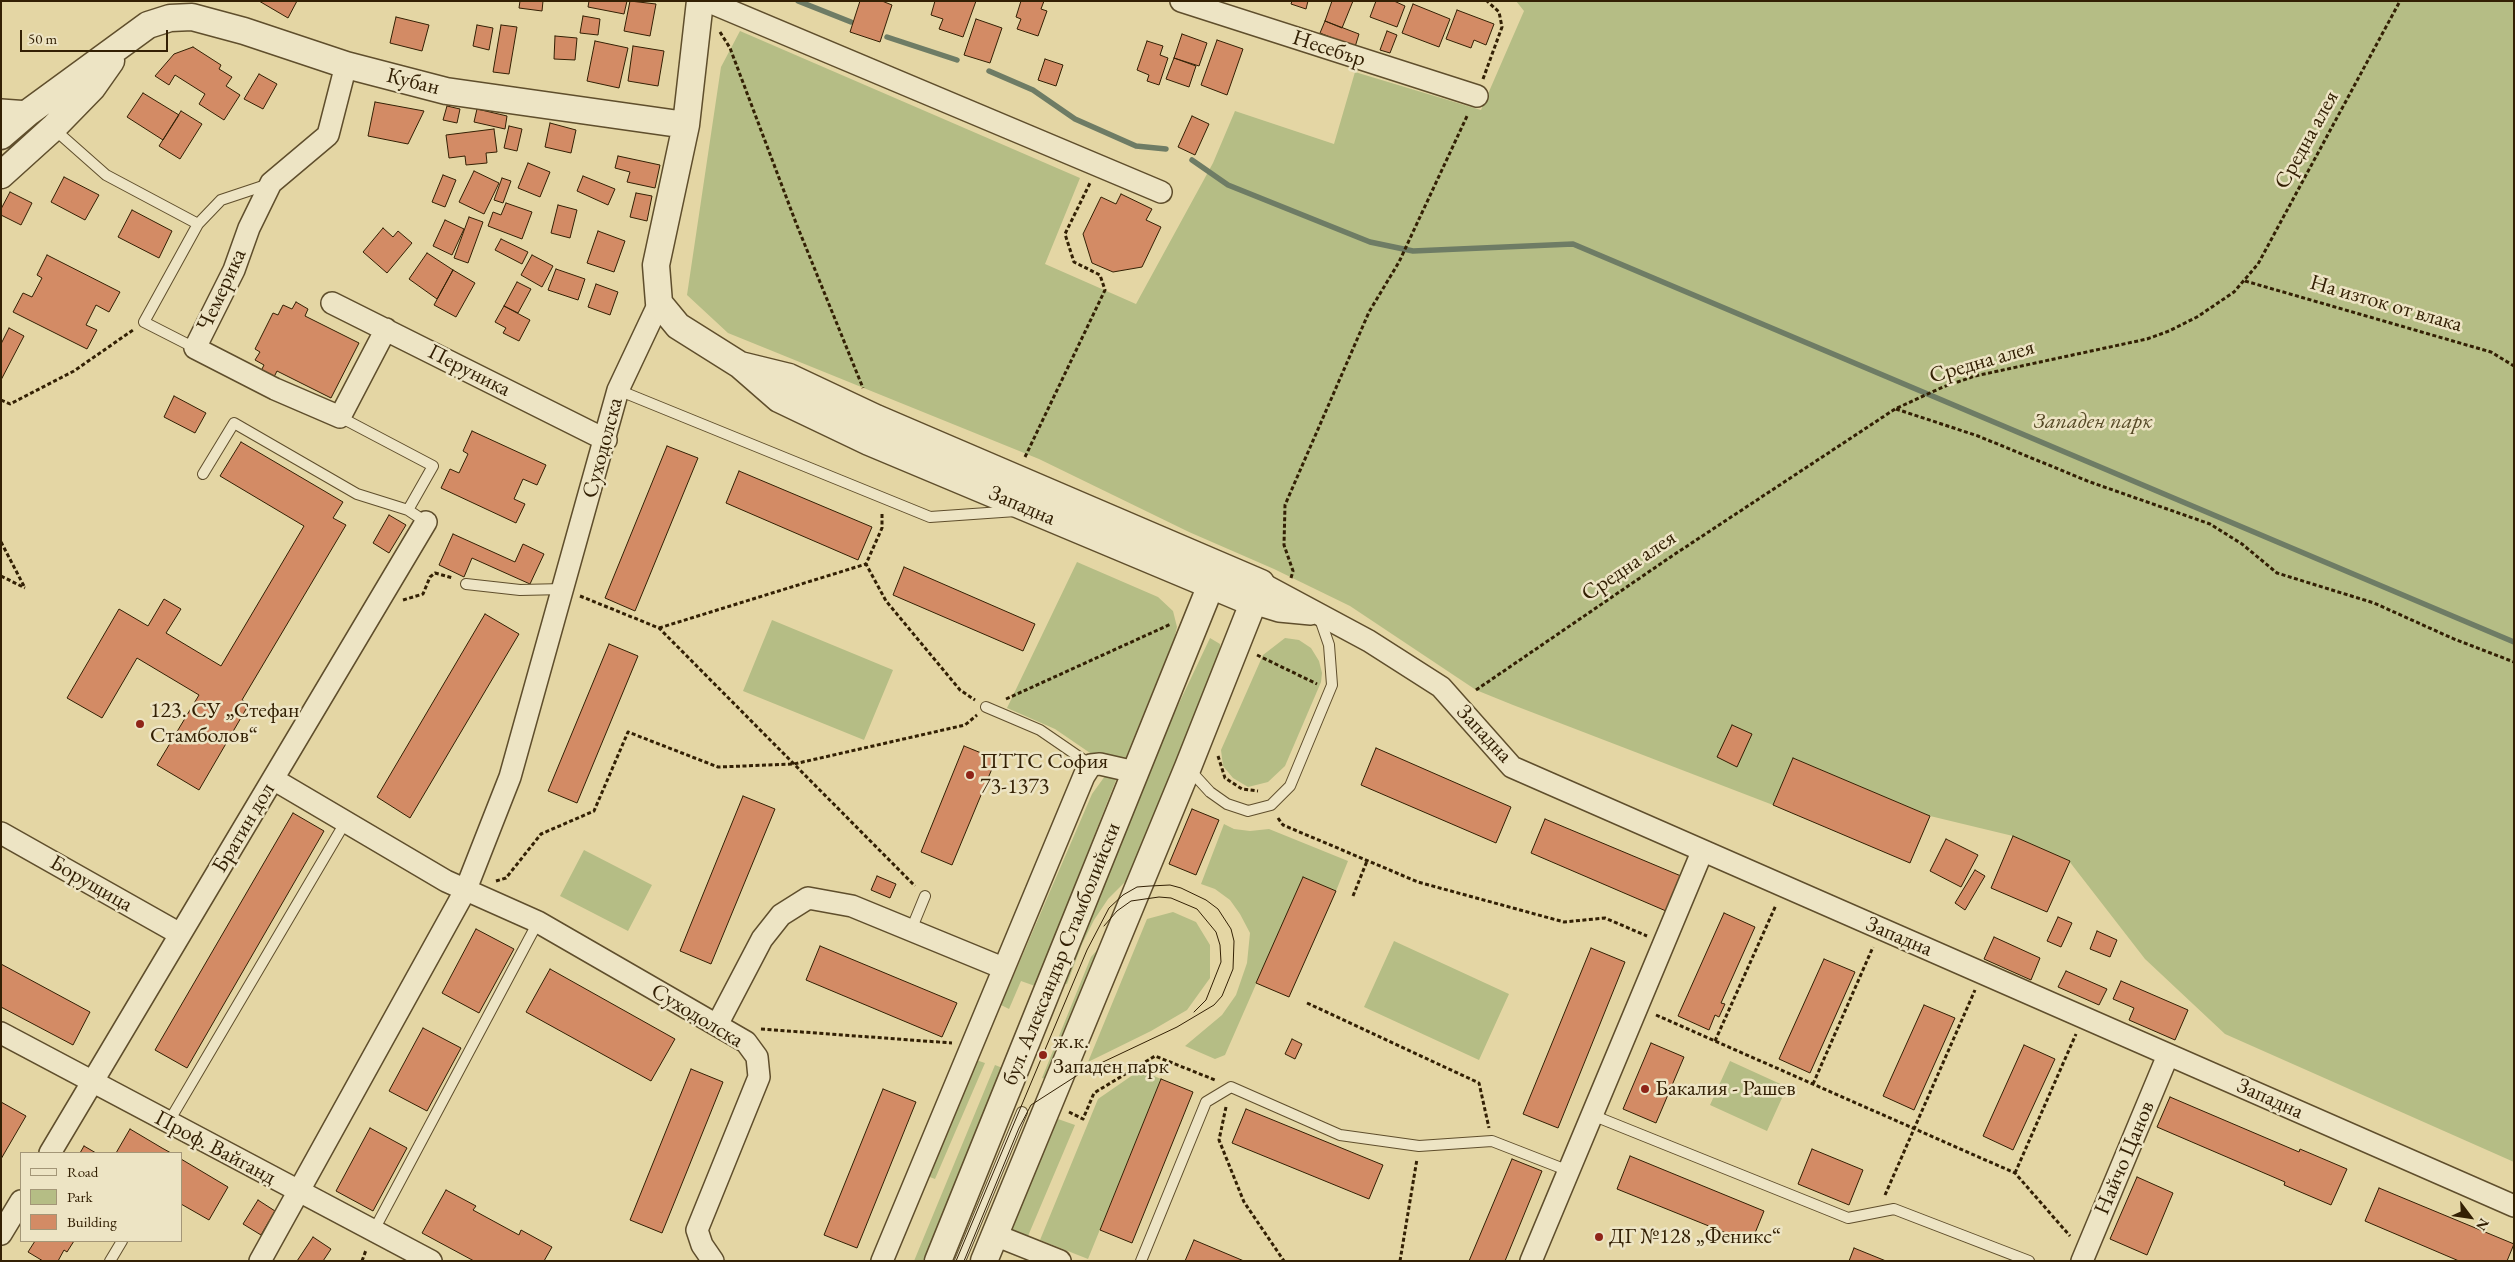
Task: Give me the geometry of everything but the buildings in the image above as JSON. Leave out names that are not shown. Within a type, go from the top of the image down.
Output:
[{"type":"street","name":"Суходолска","points":[[260,1261],[466,889],[510,777],[606,440],[618,390],[659,303],[656,265],[686,125],[700,1]]},
{"type":"street","points":[[707,1],[1161,192]]},
{"type":"street","name":"Несебър","points":[[1182,1],[1477,96]]},
{"type":"street","name":"Кубан","points":[[143,21],[192,17],[244,31],[346,65],[446,91],[686,125]]},
{"type":"street","points":[[1,136],[41,120],[92,88],[143,21]]},
{"type":"street","name":"Чемерика","points":[[340,417],[275,389],[195,348],[234,270],[249,228],[271,183],[328,136],[346,65]]},
{"type":"street","points":[[1,110],[41,120]]},
{"type":"street","points":[[1,175],[41,120]]},
{"type":"street","name":"Перуника","points":[[332,303],[606,440]]},
{"type":"street","name":"Западна","points":[[659,303],[678,326],[740,365],[779,399],[868,442],[1032,510],[1215,575]]},
{"type":"street","points":[[340,417],[386,329]]},
{"type":"street","name":"Западна","points":[[740,365],[788,377],[876,418],[1015,477],[1215,575],[1257,593],[1278,611],[1318,615],[1368,641],[1441,687],[1512,767],[1702,852],[2514,1206]]},
{"type":"street","name":"Братин дол","points":[[51,1152],[426,522]]},
{"type":"street","name":"бул. Александър Стамболийски","points":[[938,1261],[1215,575]]},
{"type":"street","name":"бул. Александър Стамболийски","points":[[984,1261],[1188,767],[1257,593]]},
{"type":"street","points":[[882,1261],[1084,776],[1091,765],[1111,765],[1135,772]]},
{"type":"street","points":[[273,779],[446,881],[466,889]]},
{"type":"street","name":"Борущица","points":[[1,833],[180,934]]},
{"type":"street","points":[[1531,1261],[1702,852]]},
{"type":"street","name":"Суходолска","points":[[466,889],[538,922],[717,1025],[746,1042],[756,1057],[759,1077],[697,1230],[702,1245],[713,1261]]},
{"type":"street","points":[[717,1025],[762,939],[781,916],[808,898],[852,906],[1004,968]]},
{"type":"street","name":"Проф. Вайганд","points":[[1,1033],[373,1232],[431,1261]]},
{"type":"street","name":"Найчо Цанов","points":[[2083,1257],[2168,1055]]},
{"type":"street","points":[[1,1234],[20,1203]]},
{"type":"street","points":[[995,1235],[1060,1261]]},
{"type":"lane","points":[[41,120],[106,175],[198,224]]},
{"type":"lane","points":[[195,348],[144,322],[198,224],[221,200],[271,183]]},
{"type":"lane","points":[[618,390],[930,517],[1032,510]]},
{"type":"lane","points":[[340,417],[433,466],[408,510]]},
{"type":"lane","name":"Братин дол","points":[[203,474],[234,422],[357,494],[408,510],[426,522]]},
{"type":"lane","points":[[466,584],[520,590],[564,589]]},
{"type":"lane","points":[[1188,767],[1210,792],[1227,804],[1248,810],[1271,805],[1290,786],[1332,685],[1329,645],[1318,615]]},
{"type":"lane","points":[[986,707],[1040,730],[1091,765]]},
{"type":"lane","points":[[168,1123],[346,821]]},
{"type":"lane","points":[[911,930],[925,896]]},
{"type":"lane","points":[[373,1232],[538,922]]},
{"type":"lane","points":[[1141,1261],[1206,1102],[1231,1087],[1340,1135],[1419,1146],[1492,1141],[1569,1171]]},
{"type":"lane","points":[[960,1261],[1022,1112]]},
{"type":"lane","points":[[1592,1116],[1848,1218],[1894,1209],[2030,1261]]},
{"type":"lane","points":[[110,1261],[121,1242]]},
{"type":"path","points":[[1291,578],[1293,571],[1284,545],[1285,505],[1369,312],[1399,262],[1477,96],[1502,27],[1499,12],[1487,1]]},
{"type":"path","name":"Средна алея","points":[[1476,690],[1672,556],[1912,400],[1975,376],[2147,339],[2198,317],[2234,292],[2258,264],[2400,1]]},
{"type":"path","points":[[716,25],[730,48],[796,223],[876,418]]},
{"type":"path","points":[[1015,477],[1105,290],[1100,275],[1074,262],[1065,234],[1097,166]]},
{"type":"path","name":"На изток от влака","points":[[2245,281],[2491,352],[2514,366]]},
{"type":"path","points":[[1,400],[10,404],[74,371],[144,322]]},
{"type":"path","points":[[1896,409],[1978,436],[2090,482],[2210,524],[2242,544],[2277,574],[2374,603],[2454,639],[2514,662]]},
{"type":"path","points":[[659,628],[866,564],[882,528],[882,498]]},
{"type":"path","points":[[1,542],[25,588],[1,576]]},
{"type":"path","points":[[866,564],[886,601],[960,690],[986,707]]},
{"type":"path","points":[[380,601],[398,602],[423,594],[430,577],[435,573],[441,573],[466,584]]},
{"type":"path","points":[[564,589],[659,628],[925,896]]},
{"type":"path","points":[[466,889],[506,878],[541,834],[594,811],[628,732],[718,767],[794,764],[965,725],[986,707],[1174,622]]},
{"type":"path","points":[[1259,655],[1324,688]]},
{"type":"path","points":[[1217,748],[1219,765],[1226,778],[1242,788],[1255,792],[1261,791]]},
{"type":"path","points":[[1271,805],[1282,826],[1418,882],[1564,922],[1605,918],[1664,943]]},
{"type":"path","points":[[1353,896],[1367,861]]},
{"type":"path","points":[[1715,1041],[1784,887]]},
{"type":"path","points":[[1813,1084],[1881,930]]},
{"type":"path","points":[[1878,1212],[1982,974]]},
{"type":"path","points":[[1307,1003],[1479,1082],[1492,1141]]},
{"type":"path","points":[[1637,1007],[2015,1173],[2083,1257]]},
{"type":"path","points":[[2015,1173],[2083,1018]]},
{"type":"path","points":[[756,1028],[949,1044],[972,1043]]},
{"type":"path","points":[[1061,1108],[1083,1119],[1094,1093],[1155,1056],[1231,1087],[1219,1140],[1244,1202],[1284,1261]]},
{"type":"path","points":[[1400,1261],[1419,1146]]},
{"type":"green space","name":"Западен парк","points":[[1516,1],[2514,1],[2514,1162],[2225,1034],[2145,959],[2069,861],[2013,836],[1930,816],[1793,758],[1773,805],[1476,690],[1350,606],[1274,569],[1189,532],[1039,459],[728,333],[687,295],[721,67],[740,31],[1080,178],[1045,264],[1136,304],[1213,163],[1235,111],[1334,144],[1355,72],[1481,110],[1524,11]]},
{"type":"green space","points":[[1077,562],[1158,597],[1173,611],[1177,627],[1174,639],[1125,759],[1104,754],[1093,755],[1055,729],[1007,708]]},
{"type":"green space","points":[[772,620],[893,670],[864,740],[743,691]]},
{"type":"green space","points":[[1210,638],[1220,644],[1220,654],[1138,860],[1128,879],[1108,899],[1094,920],[1082,944],[1067,984],[1059,981],[1154,756]]},
{"type":"green space","points":[[1285,638],[1299,640],[1311,648],[1319,661],[1322,673],[1321,682],[1285,766],[1268,782],[1248,787],[1233,778],[1223,766],[1221,750],[1263,655]]},
{"type":"green space","points":[[1105,776],[1116,780],[1035,986],[1021,981],[1009,1009],[1001,1005],[1092,794]]},
{"type":"green space","points":[[1224,824],[1234,829],[1250,831],[1269,829],[1348,861],[1336,891],[1303,877],[1225,1055],[1215,1059],[1185,1046],[1222,1015],[1236,995],[1247,963],[1250,933],[1240,914],[1230,900],[1215,889],[1201,884]]},
{"type":"green space","points":[[584,850],[652,885],[628,931],[560,896]]},
{"type":"green space","points":[[1173,912],[1196,922],[1210,945],[1210,978],[1187,1010],[1151,1031],[1088,1062],[1147,919]]},
{"type":"green space","points":[[1108,938],[1050,1080],[1042,1078],[1091,957]]},
{"type":"green space","points":[[1394,941],[1509,994],[1479,1060],[1364,1007]]},
{"type":"green space","points":[[976,1060],[985,1063],[935,1179],[927,1176]]},
{"type":"green space","points":[[1730,1061],[1787,1087],[1767,1131],[1710,1105]]},
{"type":"green space","points":[[995,1065],[1005,1069],[926,1261],[914,1261]]},
{"type":"green space","points":[[1140,1070],[1161,1079],[1088,1259],[1040,1240],[1098,1099]]},
{"type":"green space","points":[[1058,1119],[1075,1125],[1028,1236],[1011,1230]]},
{"type":"waterway","points":[[798,1],[851,22]]},
{"type":"waterway","points":[[887,37],[957,60]]},
{"type":"waterway","points":[[989,71],[1033,90],[1075,119],[1136,146],[1166,149]]},
{"type":"waterway","points":[[1192,160],[1228,185],[1370,242],[1413,251],[1573,244],[2514,642]]},
{"type":"tram line","points":[[956,1261],[1087,950],[1109,908],[1123,895],[1137,887],[1170,885],[1206,900],[1218,909],[1231,929],[1234,941],[1233,969],[1222,996],[1214,1005],[1177,1027],[1084,1071],[1031,1105],[1019,1128],[964,1261]]},
{"type":"tram line","points":[[1104,926],[1117,911],[1131,901],[1159,897],[1171,898],[1197,909],[1216,932],[1220,945],[1221,962],[1206,1000],[1194,1012]]},
{"type":"place","name":"123. СУ „Стефан Стамболов“","points":[[140,724]]},
{"type":"place","name":"ПТТС София 73-1373","points":[[970,775]]},
{"type":"place","name":"ж.к. Западен парк","points":[[1043,1055]]},
{"type":"place","name":"Бакалия - Рашев","points":[[1645,1089]]},
{"type":"place","name":"ДГ №128 „Феникс“","points":[[1599,1237]]}]
